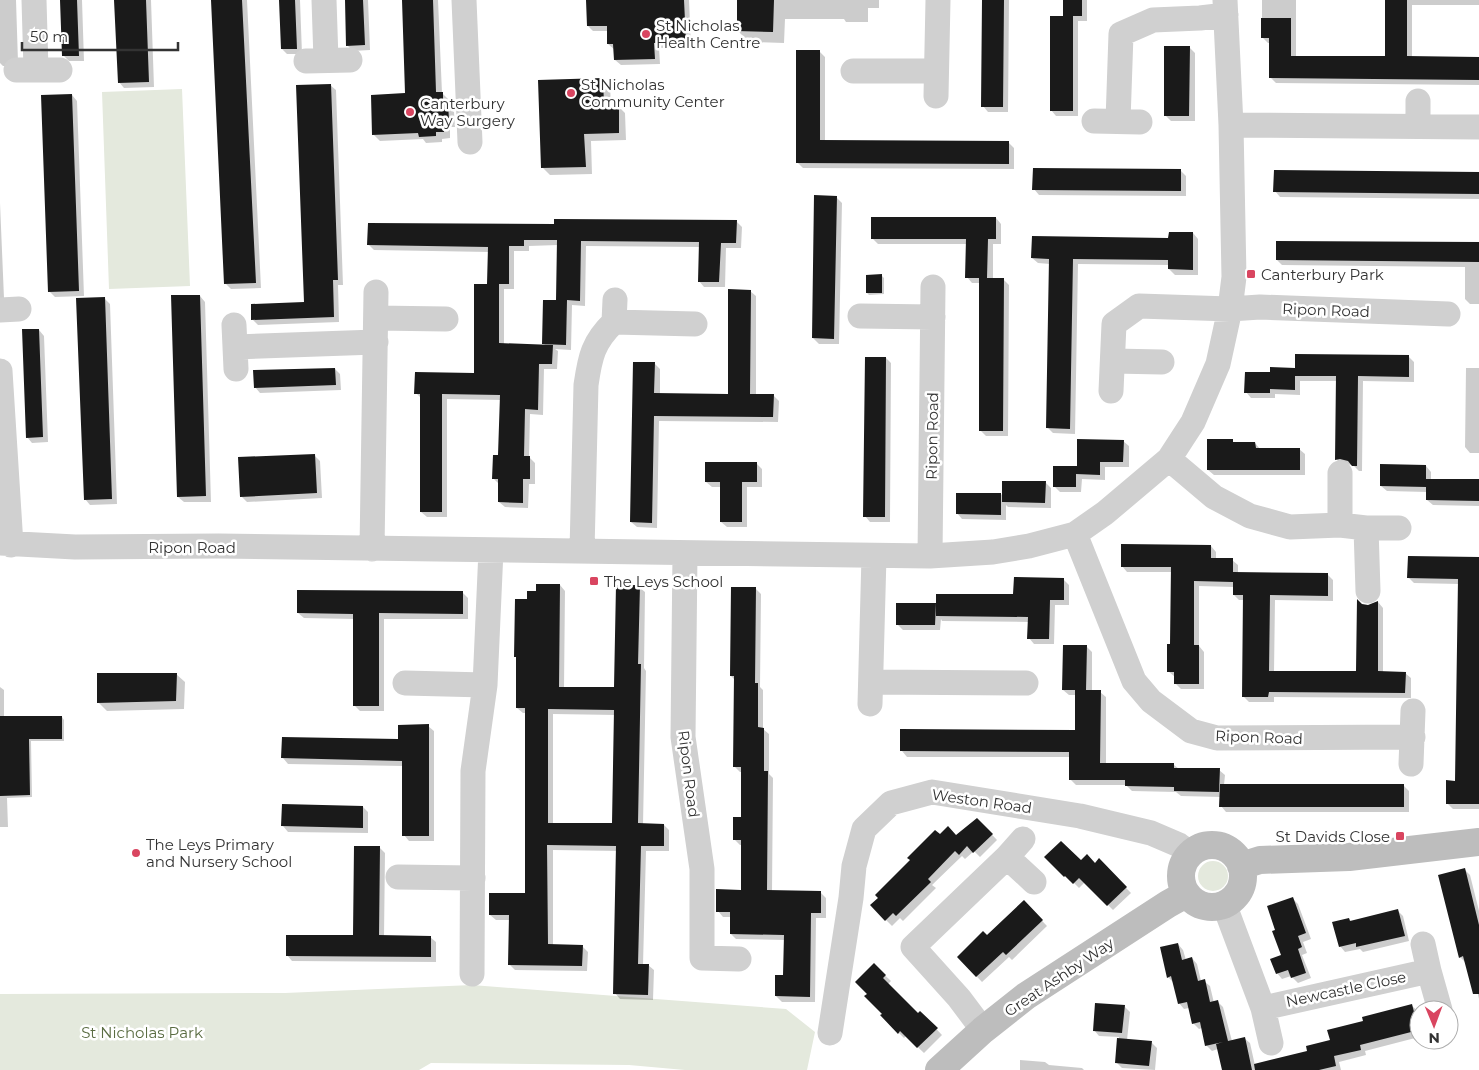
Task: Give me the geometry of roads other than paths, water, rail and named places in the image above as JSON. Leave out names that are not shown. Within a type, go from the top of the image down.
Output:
[{"type":"street","points":[[34,0],[37,70]]},
{"type":"street","points":[[324,0],[327,60]]},
{"type":"street","points":[[464,0],[470,142]]},
{"type":"street","points":[[936,96],[935,71],[938,0]]},
{"type":"street","name":"Ripon Road","points":[[0,370],[5,544],[82,547],[266,547],[874,556],[930,556],[993,552],[1030,546],[1075,534],[1105,513],[1169,459],[1193,422],[1218,364],[1230,309],[1234,277],[1226,8],[1200,18],[1153,20],[1121,34],[1118,121]]},
{"type":"street","points":[[853,71],[935,71]]},
{"type":"street","points":[[1418,101],[1418,126]]},
{"type":"street","points":[[1231,126],[1479,126]]},
{"type":"street","name":"Ripon Road","points":[[930,556],[933,287]]},
{"type":"street","points":[[372,550],[376,292]]},
{"type":"street","name":"Ripon Road","points":[[1111,391],[1114,324],[1139,306],[1230,309],[1260,307],[1421,323],[1448,314]]},
{"type":"street","points":[[582,551],[586,385],[589,360],[614,311],[695,324]]},
{"type":"street","points":[[860,316],[933,317]]},
{"type":"street","points":[[235,347],[376,330],[446,318]]},
{"type":"street","points":[[1113,361],[1162,362]]},
{"type":"street","points":[[1169,459],[1214,497],[1250,516],[1290,527],[1340,525],[1366,528],[1399,528]]},
{"type":"street","points":[[1340,473],[1340,525]]},
{"type":"street","points":[[1366,528],[1368,591]]},
{"type":"street","name":"Ripon Road","points":[[1075,534],[1134,681],[1151,701],[1191,731],[1217,738],[1413,737]]},
{"type":"street","points":[[472,974],[473,772],[485,685],[492,550]]},
{"type":"street","name":"Ripon Road","points":[[685,553],[683,737],[702,869],[702,958],[739,959]]},
{"type":"street","points":[[874,556],[870,693],[934,673],[1026,683]]},
{"type":"street","points":[[404,683],[485,685]]},
{"type":"street","points":[[1410,764],[1413,711]]},
{"type":"street","name":"Weston Road","points":[[830,1033],[856,857],[864,829],[891,803],[932,792],[1080,816],[1151,833],[1179,845],[1190,853]]},
{"type":"street","points":[[1241,866],[1260,860],[1349,857],[1479,842]]},
{"type":"street","points":[[1204,846],[1219,846],[1228,850],[1236,857],[1241,866],[1243,875],[1238,893],[1224,904],[1214,907],[1203,906],[1194,901],[1186,894],[1181,880],[1185,859],[1190,853],[1204,846]]},
{"type":"street","points":[[983,1030],[959,998],[912,947],[1015,848],[1034,882]]},
{"type":"street","points":[[398,877],[473,878]]},
{"type":"street","name":"Great Ashby Way","points":[[939,1070],[983,1030],[1026,996],[1186,894]]},
{"type":"street","points":[[1224,904],[1263,1008],[1271,1043]]},
{"type":"street","points":[[1423,944],[1437,1000]]},
{"type":"street","name":"Newcastle Close","points":[[1263,1008],[1429,971]]},
{"type":"place","name":"St Nicholas Health Centre","points":[[646,34]]},
{"type":"place","name":"St Nicholas Community Center","points":[[571,93]]},
{"type":"place","name":"Canterbury Way Surgery","points":[[410,112]]},
{"type":"place","name":"Canterbury Park","points":[[1251,274]]},
{"type":"place","name":"The Leys School","points":[[594,581]]},
{"type":"place","name":"St Davids Close","points":[[1400,836]]},
{"type":"place","name":"The Leys Primary and Nursery School","points":[[136,853]]},
{"type":"park label","name":"St Nicholas Park","points":[[142,1032]]}]
